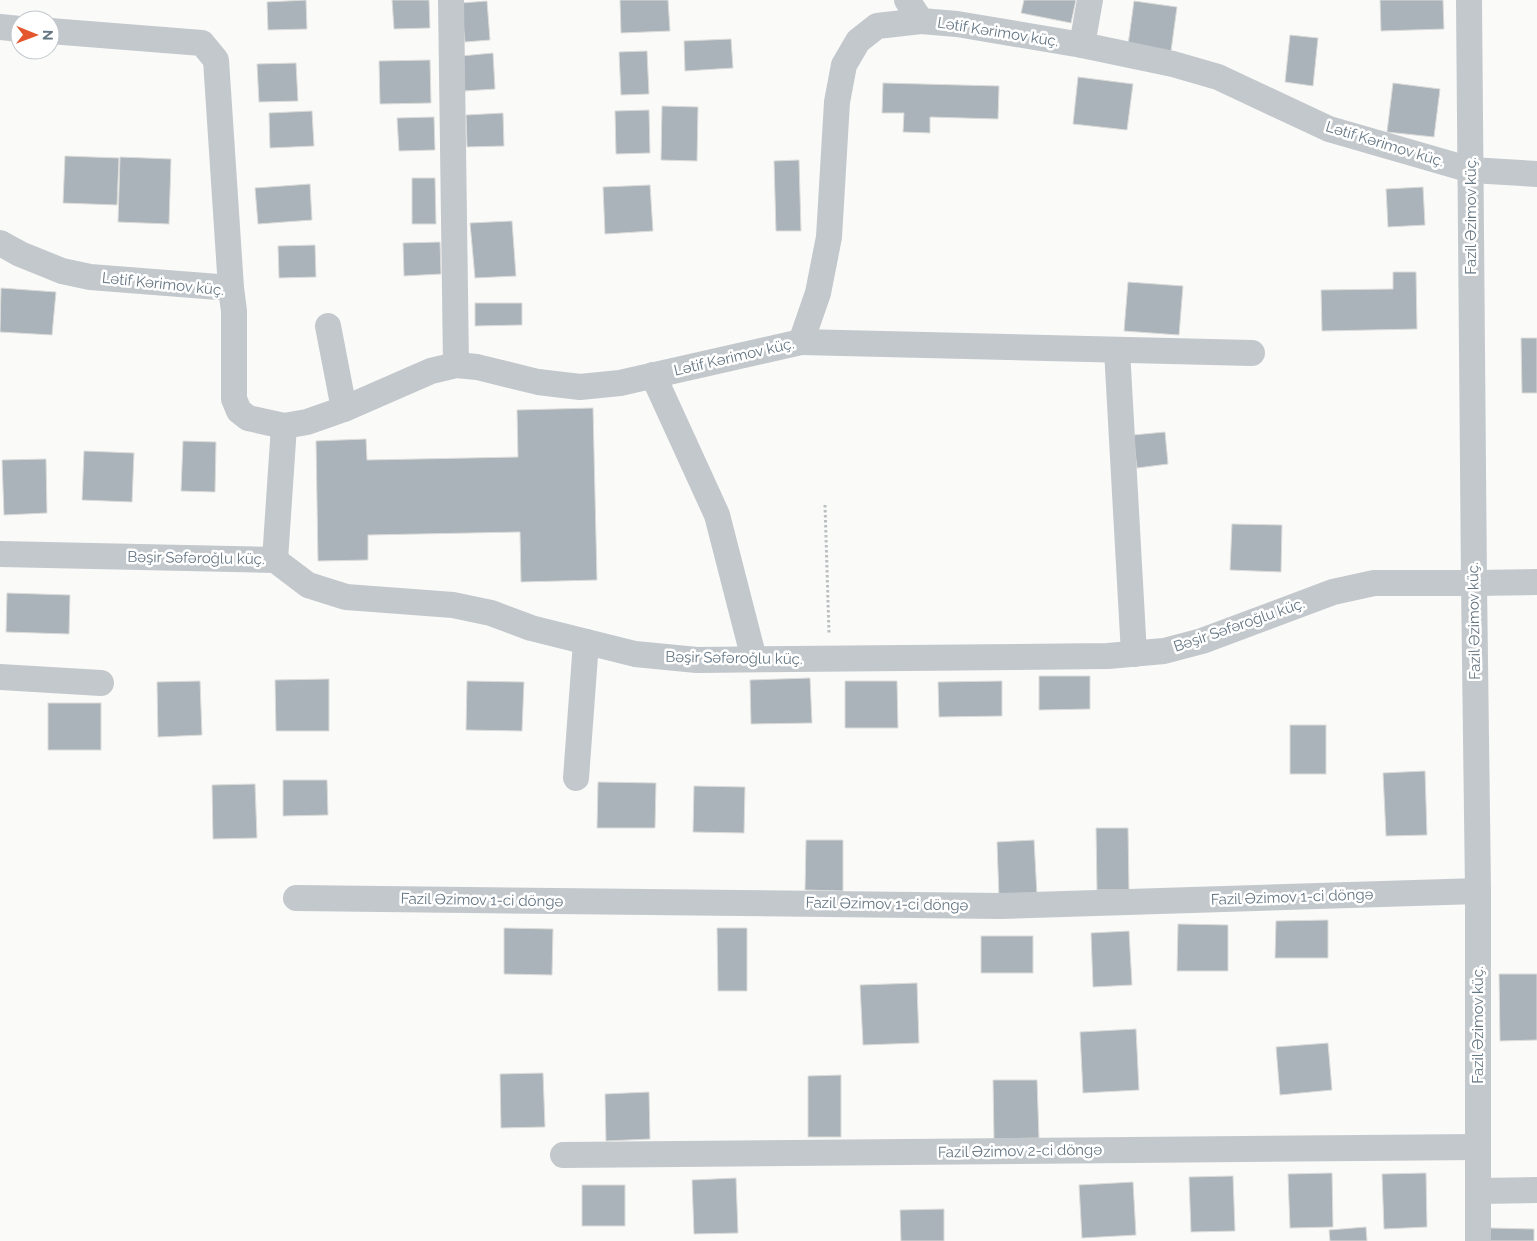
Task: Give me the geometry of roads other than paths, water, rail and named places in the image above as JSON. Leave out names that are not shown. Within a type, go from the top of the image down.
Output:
[{"type":"street","points":[[451,0],[456,365]]},
{"type":"street","points":[[1082,45],[1090,0]]},
{"type":"street","name":"Fazil Əzimov küç.","points":[[1469,0],[1478,891],[1478,1241]]},
{"type":"street","name":"Lətif Kərimov küç.","points":[[0,243],[20,254],[62,271],[90,277],[231,288],[234,311],[234,398],[239,411],[248,418],[284,426],[307,422],[344,409],[431,371],[456,365],[478,367],[538,382],[580,387],[620,383],[801,342],[818,292],[830,237],[837,102],[844,65],[858,41],[877,26],[914,11],[957,24],[1082,45],[1173,64],[1218,77],[1329,129],[1471,170],[1537,174]]},
{"type":"street","points":[[60,32],[202,43],[216,60],[231,288]]},
{"type":"street","points":[[328,326],[344,409]]},
{"type":"street","points":[[801,342],[1252,353]]},
{"type":"street","points":[[1117,350],[1134,654]]},
{"type":"street","points":[[653,375],[717,515],[754,659]]},
{"type":"street","points":[[275,560],[284,426]]},
{"type":"street","name":"Bəşir Səfəroğlu küç.","points":[[0,554],[275,560],[308,585],[346,597],[453,605],[491,613],[531,628],[635,654],[697,660],[1108,656],[1134,654],[1164,651],[1202,641],[1333,592],[1374,583],[1537,582]]},
{"type":"street","points":[[576,778],[586,642]]},
{"type":"street","points":[[0,677],[101,683]]},
{"type":"street","name":"Fazil Əzimov 1-ci döngə","points":[[296,898],[1000,906],[1478,891]]},
{"type":"street","name":"Fazil Əzimov 2-ci döngə","points":[[563,1155],[1478,1147]]},
{"type":"street","points":[[1478,1191],[1537,1190]]}]
